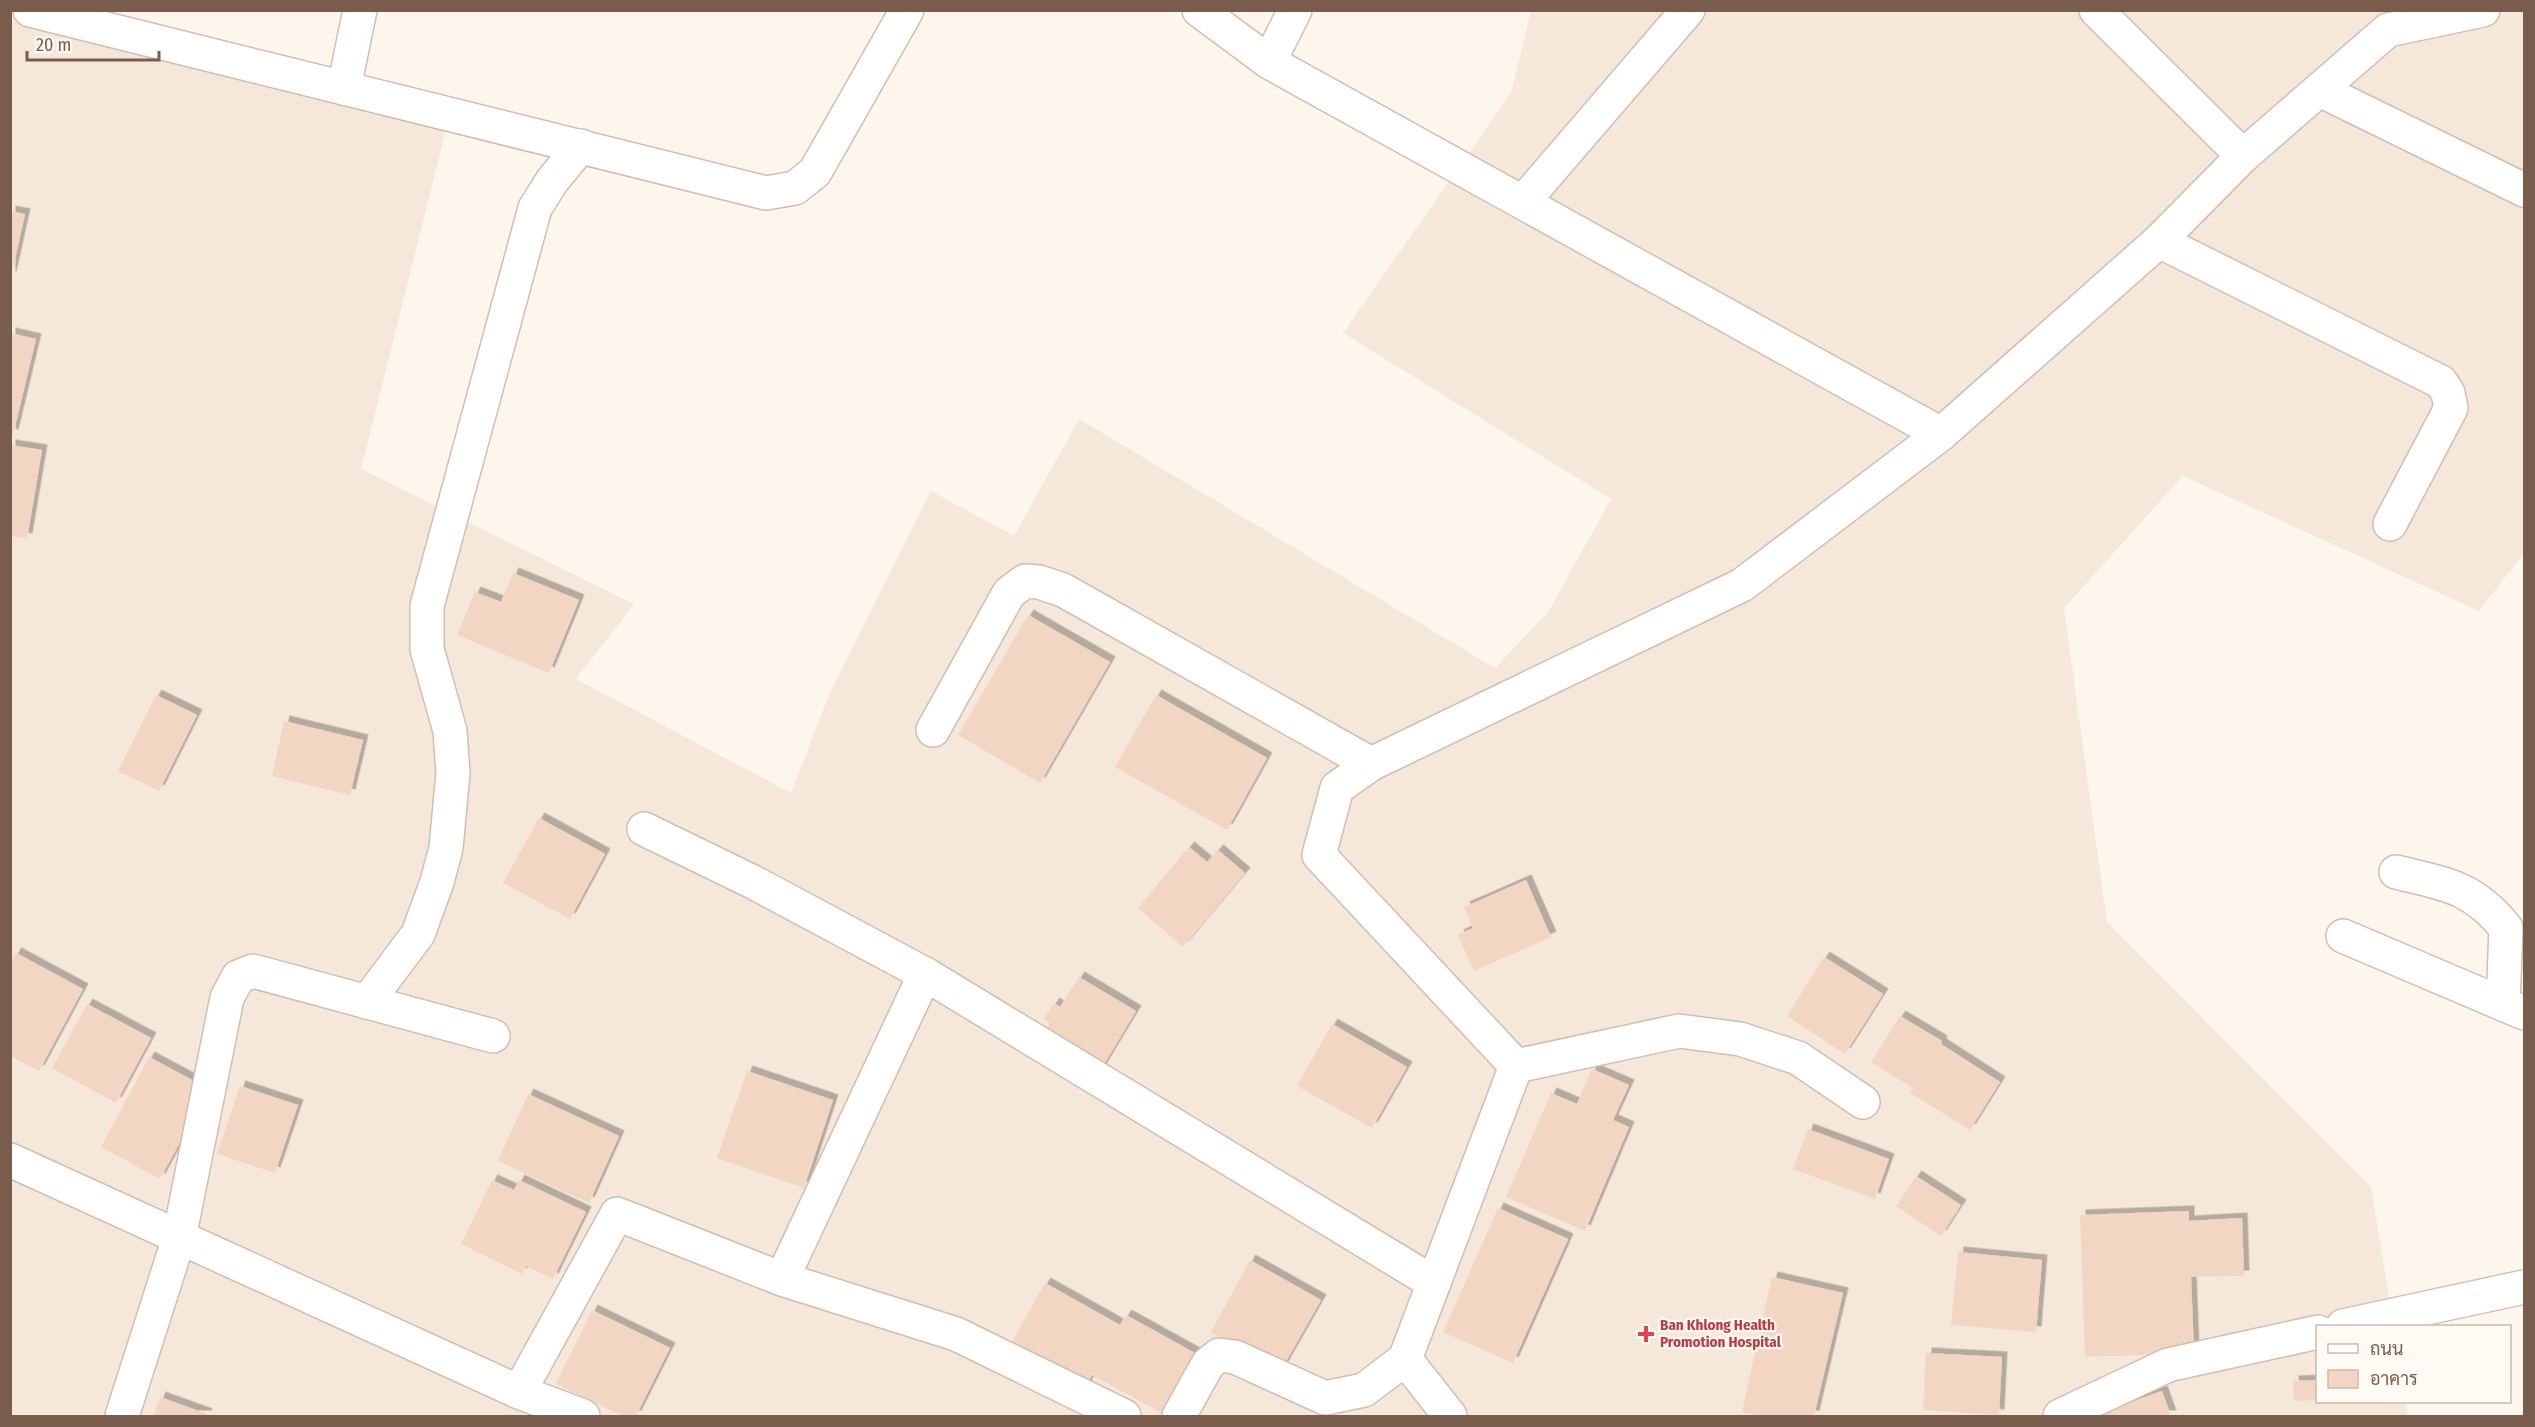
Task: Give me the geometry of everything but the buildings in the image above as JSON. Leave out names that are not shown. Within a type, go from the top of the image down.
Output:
[{"type":"street","points":[[30,10],[766,192],[795,188],[815,172],[907,10]]},
{"type":"street","points":[[344,88],[360,10]]},
{"type":"street","points":[[1199,10],[1269,62],[1941,435]]},
{"type":"street","points":[[1269,62],[1295,10]]},
{"type":"street","points":[[1523,202],[1688,10]]},
{"type":"street","points":[[2096,10],[2243,156]]},
{"type":"street","points":[[1516,1066],[1319,855],[1337,789],[1371,764],[1742,585],[1941,435],[2158,241],[2243,156],[2388,30],[2483,10]]},
{"type":"street","points":[[2320,90],[2524,190]]},
{"type":"street","points":[[367,1002],[418,934],[437,882],[446,848],[453,773],[450,732],[427,649],[427,606],[535,208],[552,181],[581,146]]},
{"type":"street","points":[[2158,241],[2441,382],[2448,393],[2451,408],[2390,524]]},
{"type":"street","points":[[933,730],[1009,593],[1025,581],[1039,582],[1063,590],[1371,764]]},
{"type":"street","points":[[644,829],[753,882],[925,974],[1434,1282]]},
{"type":"street","points":[[2343,936],[2514,1009],[2506,928],[2494,913],[2480,901],[2452,885],[2396,872]]},
{"type":"street","points":[[122,1416],[179,1238],[227,998],[238,977],[253,971],[493,1036]]},
{"type":"street","points":[[782,1279],[925,974]]},
{"type":"street","points":[[1516,1066],[1679,1032],[1740,1039],[1798,1058],[1863,1102]]},
{"type":"street","points":[[1179,1416],[1208,1364],[1219,1355],[1234,1357],[1325,1398],[1364,1390],[1405,1359],[1516,1066]]},
{"type":"street","points":[[10,1160],[519,1392],[583,1416]]},
{"type":"street","points":[[519,1392],[617,1214],[782,1279],[956,1334],[1124,1416]]},
{"type":"street","points":[[2348,1325],[2524,1287]]},
{"type":"street","points":[[2060,1416],[2168,1365],[2316,1332]]},
{"type":"street","points":[[1405,1359],[1450,1416]]},
{"type":"shaded area","points":[[1531,11],[2524,11],[2524,553],[2479,611],[2183,476],[2064,608],[2107,922],[2371,1187],[2394,1325],[2316,1325],[2316,1403],[2406,1403],[2408,1416],[11,1416],[11,14],[450,113],[361,469],[634,604],[576,679],[791,793],[829,695],[931,491],[1014,536],[1079,419],[1495,668],[1548,612],[1611,499],[1343,333],[1511,93]]},
{"type":"place","name":"Ban Khlong Health Promotion Hospital","points":[[1646,1334]]}]
